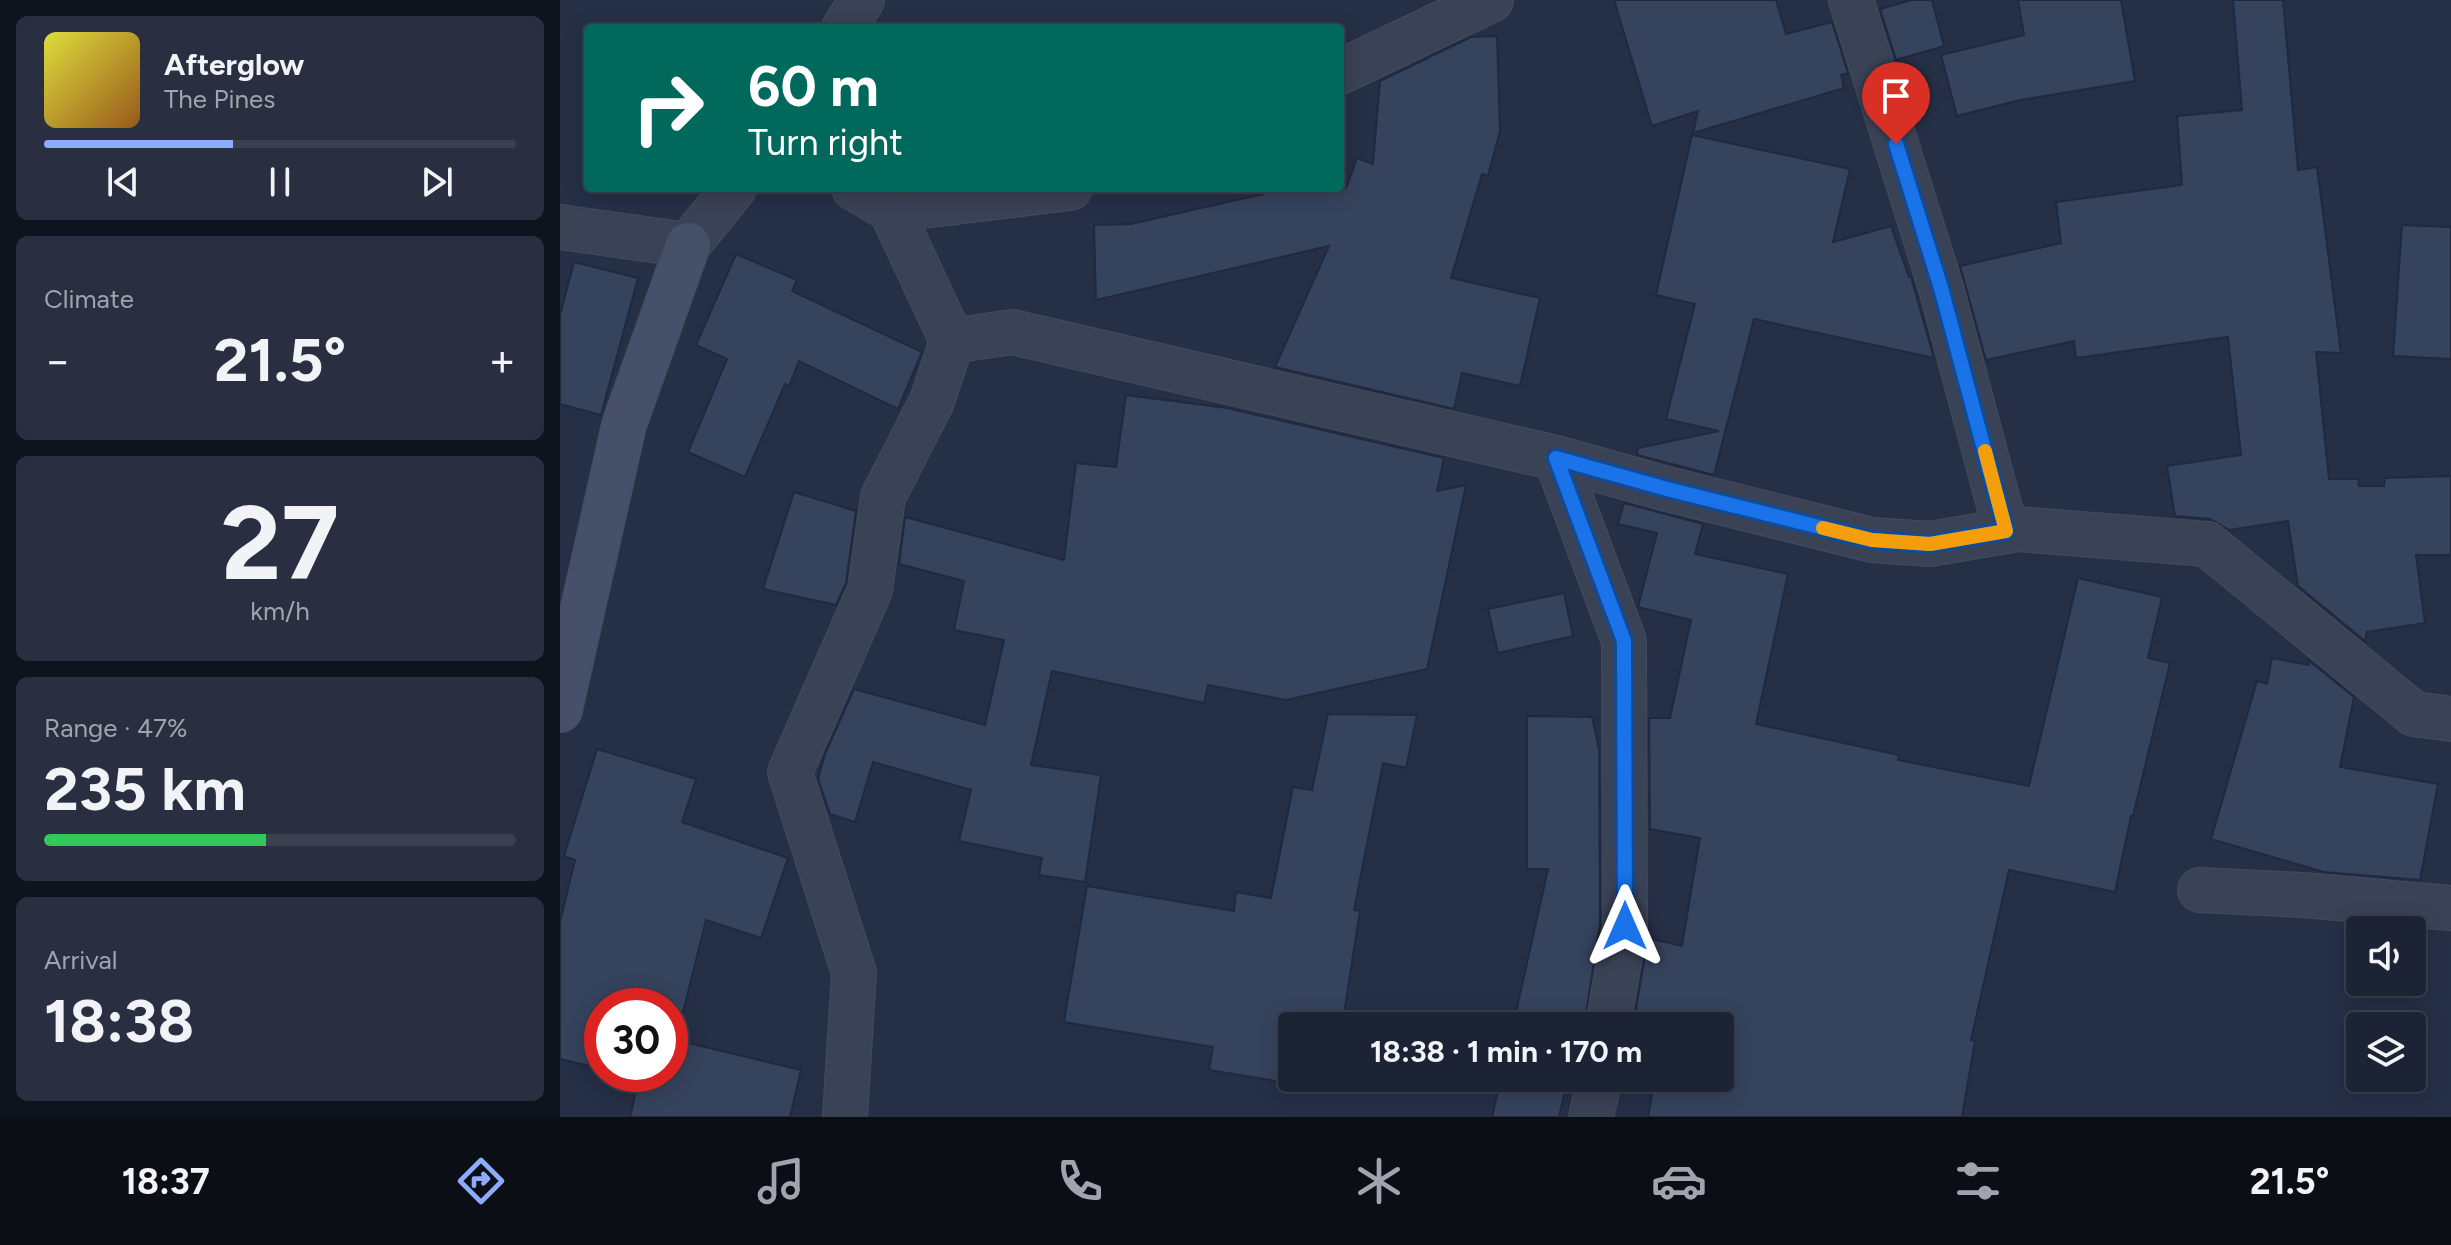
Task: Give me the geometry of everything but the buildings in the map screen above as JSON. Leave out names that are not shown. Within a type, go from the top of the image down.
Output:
[{"type":"main road","points":[[560,710],[624,425],[688,245]]},
{"type":"street","points":[[847,24],[862,0]]},
{"type":"street","points":[[1344,70],[1491,0]]},
{"type":"street","points":[[1851,0],[1941,288],[2006,531]]},
{"type":"street","points":[[560,227],[688,245],[731,192]]},
{"type":"street","points":[[845,1117],[854,973],[790,772],[870,590],[883,497],[932,401],[952,341],[891,210],[861,192]]},
{"type":"street","points":[[891,210],[1037,192]]},
{"type":"street","points":[[952,341],[1012,332],[1556,458],[1872,540],[1930,544],[2018,529],[2207,544],[2414,714],[2451,719]]},
{"type":"street","points":[[1556,458],[1624,641],[1625,926],[1610,1012]]},
{"type":"street","points":[[2200,890],[2451,908]]},
{"type":"street","points":[[1591,1117],[1597,1092]]},
{"type":"slow traffic","points":[[1823,528],[1872,540],[1930,544],[2006,531],[1985,451]]},
{"type":"route","points":[[1625,926],[1624,641],[1556,458],[1872,540],[1930,544],[2006,531],[1941,288],[1896,144]]}]
